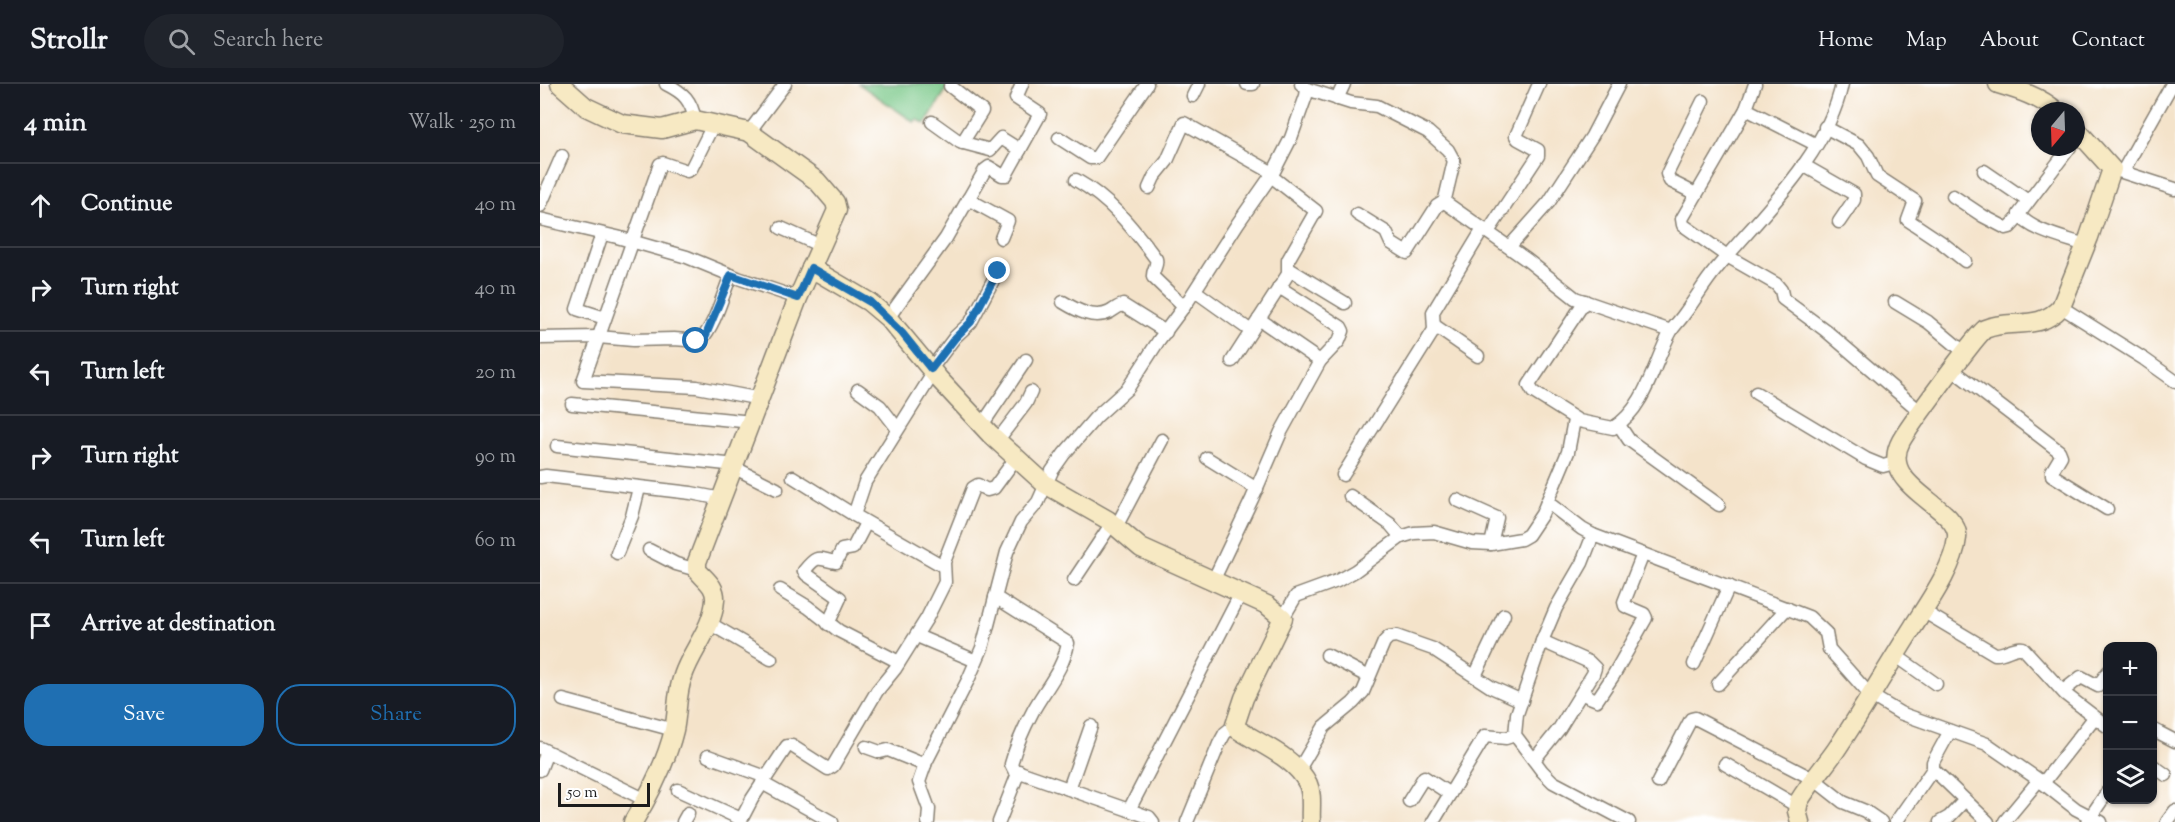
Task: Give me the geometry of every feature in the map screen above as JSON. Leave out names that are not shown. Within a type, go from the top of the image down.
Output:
[{"type":"street","points":[[561,84],[586,107],[622,124],[662,129],[704,123],[749,132],[811,176],[835,202],[837,210],[798,298],[697,562],[697,570]]},
{"type":"street","points":[[666,84],[689,100],[704,123],[691,169],[687,171],[660,164],[583,381],[697,387],[761,399]]},
{"type":"street","points":[[749,132],[784,84]]},
{"type":"street","points":[[888,318],[936,252],[986,170],[989,167],[1006,175],[1040,114],[1016,98],[1022,84]]},
{"type":"street","points":[[1059,138],[1090,158],[1096,158],[1147,84]]},
{"type":"street","points":[[1193,96],[1199,84]]},
{"type":"street","points":[[1247,84],[1253,84]]},
{"type":"street","points":[[1337,99],[1344,84]]},
{"type":"street","points":[[1478,356],[1435,326],[1432,315],[1485,231],[1538,156],[1538,150],[1516,136],[1539,84]]},
{"type":"street","points":[[1509,247],[1549,202],[1592,136],[1619,84]]},
{"type":"street","points":[[1755,84],[1746,109],[1682,219],[1683,225],[1776,284],[1781,290],[1783,299],[1825,330],[1922,413]]},
{"type":"street","points":[[1585,301],[1530,385],[1533,392],[1576,419],[1613,428],[1624,422],[1651,381],[1671,331],[1727,255],[1772,205],[1803,165],[1825,127],[1842,84]]},
{"type":"street","points":[[1998,84],[2025,88],[2045,102]]},
{"type":"street","points":[[1725,764],[1798,814],[1815,780],[1837,749],[1923,611],[1950,561],[1956,544],[1958,531],[1953,522],[1901,474],[1898,462],[1900,443],[1982,330],[2036,322],[2055,314],[2061,307],[2117,170],[2172,84]]},
{"type":"street","points":[[950,86],[982,111],[962,143]]},
{"type":"street","points":[[928,822],[929,809],[919,782],[925,765],[976,662],[990,619],[1007,552],[1021,522],[1038,502],[1058,462],[1091,422],[1128,388],[1272,175],[1291,138],[1304,86],[1351,103],[1377,106],[1428,132],[1448,150],[1454,161],[1445,201],[1437,206],[1407,253],[1390,243],[1386,232],[1357,214]]},
{"type":"street","points":[[1696,194],[1670,181],[1667,174],[1702,101]]},
{"type":"street","points":[[1746,109],[1815,144]]},
{"type":"street","points":[[932,122],[962,143],[990,150],[1001,138],[1020,150]]},
{"type":"street","points":[[1149,188],[1167,160],[1184,123],[1272,175],[1316,211],[1288,260],[1289,269],[1279,287],[1232,361]]},
{"type":"street","points":[[1825,127],[1864,150],[1877,176],[1916,203],[1908,220],[1965,261]]},
{"type":"street","points":[[2085,144],[2117,170],[2175,189]]},
{"type":"street","points":[[540,206],[562,156]]},
{"type":"street","points":[[1953,196],[2005,228],[2010,227],[2062,156]]},
{"type":"street","points":[[1803,165],[1854,194],[1854,200],[1839,222]]},
{"type":"street","points":[[1984,171],[2028,201]]},
{"type":"street","points":[[1076,180],[1101,197],[1126,219],[1156,259],[1157,263],[1152,272],[1153,277],[1184,307]]},
{"type":"street","points":[[968,198],[1008,221],[1002,238]]},
{"type":"street","points":[[1445,201],[1575,298],[1671,331]]},
{"type":"street","points":[[2020,216],[2038,228],[2085,245]]},
{"type":"street","points":[[540,219],[687,257],[798,298]]},
{"type":"street","points":[[781,228],[821,246]]},
{"type":"street","points":[[602,234],[577,309],[605,318]]},
{"type":"street","points":[[811,268],[870,302],[888,318],[932,371],[997,441],[1045,484],[1114,525],[1141,548],[1267,605],[1283,618]]},
{"type":"street","points":[[1289,269],[1345,303]]},
{"type":"street","points":[[854,515],[865,482],[932,371],[955,338],[971,322],[998,271]]},
{"type":"street","points":[[540,338],[598,337],[700,341],[712,322],[731,275]]},
{"type":"street","points":[[1213,581],[1257,489],[1281,432],[1320,361],[1339,341],[1343,329],[1279,287]]},
{"type":"street","points":[[1195,291],[1251,331]]},
{"type":"street","points":[[1063,302],[1080,312],[1090,314],[1106,314],[1123,305],[1166,332]]},
{"type":"street","points":[[1895,302],[1928,322],[1964,352]]},
{"type":"street","points":[[2061,307],[2144,358],[2175,381]]},
{"type":"street","points":[[1259,319],[1320,361]]},
{"type":"street","points":[[1343,475],[1435,326]]},
{"type":"street","points":[[982,425],[1026,360]]},
{"type":"street","points":[[1953,369],[2059,451],[2061,456],[2052,475],[2107,509]]},
{"type":"street","points":[[858,390],[880,406],[897,428]]},
{"type":"street","points":[[997,441],[1026,403],[1031,392]]},
{"type":"street","points":[[1756,393],[1866,459],[1883,466],[1898,462]]},
{"type":"street","points":[[572,404],[752,422]]},
{"type":"street","points":[[1188,822],[1219,744],[1225,733],[1235,725],[1244,698],[1296,596],[1355,571],[1401,537],[1414,533],[1434,532],[1472,543],[1491,544],[1521,539],[1528,535],[1547,502],[1568,452],[1576,419]]},
{"type":"street","points":[[1619,425],[1629,440],[1719,505]]},
{"type":"street","points":[[1074,580],[1114,525],[1162,440]]},
{"type":"street","points":[[557,446],[735,466],[777,489]]},
{"type":"street","points":[[678,790],[741,821],[764,780],[787,746],[792,746],[828,769],[833,766],[877,691],[917,636],[945,582],[943,566],[973,488],[978,485],[987,490],[994,488],[1016,458]]},
{"type":"street","points":[[1207,458],[1257,489]]},
{"type":"street","points":[[540,477],[722,499]]},
{"type":"street","points":[[793,477],[866,523],[943,566]]},
{"type":"street","points":[[617,553],[632,516],[639,488]]},
{"type":"street","points":[[1350,496],[1395,529],[1401,537]]},
{"type":"street","points":[[1457,500],[1497,518],[1491,544]]},
{"type":"street","points":[[1547,502],[1593,535],[1812,618],[1826,633],[1829,649],[1870,695],[1900,713],[1987,744],[2093,820],[2103,801]]},
{"type":"street","points":[[828,624],[840,598],[804,571],[816,559],[822,558],[836,562],[842,550],[853,548],[866,523]]},
{"type":"street","points":[[1593,535],[1582,563],[1556,608],[1542,641],[1522,701],[1515,735],[1552,782],[1625,821]]},
{"type":"street","points":[[633,822],[646,800],[674,729],[677,698],[683,675],[709,623],[714,605],[714,591],[697,570],[676,564],[649,550]]},
{"type":"street","points":[[1582,694],[1597,700],[1646,618],[1644,614],[1625,606],[1624,602],[1643,554]]},
{"type":"street","points":[[1694,664],[1730,586]]},
{"type":"street","points":[[780,590],[808,606],[828,624],[899,662]]},
{"type":"street","points":[[1129,810],[1241,593]]},
{"type":"street","points":[[995,597],[1068,643],[1063,662],[1032,713],[1014,754],[1011,764],[1014,770],[1149,817],[1153,822]]},
{"type":"street","points":[[1718,684],[1787,608]]},
{"type":"street","points":[[1923,611],[1996,654],[2023,648],[2063,691],[2103,724]]},
{"type":"street","points":[[1475,676],[1504,615]]},
{"type":"street","points":[[709,623],[771,659]]},
{"type":"street","points":[[917,636],[976,662]]},
{"type":"street","points":[[1298,771],[1324,727],[1358,699],[1363,692],[1384,642],[1393,636],[1433,649],[1475,676],[1522,701]]},
{"type":"street","points":[[1534,760],[1559,729],[1582,694],[1593,674],[1594,665],[1542,641]]},
{"type":"street","points":[[1327,655],[1369,677]]},
{"type":"street","points":[[1895,655],[1936,684]]},
{"type":"street","points":[[2063,691],[2081,677],[2098,686],[2103,679]]},
{"type":"street","points":[[563,700],[674,729]]},
{"type":"street","points":[[1658,782],[1693,718],[1815,780],[1843,802],[1865,811],[1881,822]]},
{"type":"street","points":[[2006,822],[2094,718]]},
{"type":"street","points":[[1235,725],[1237,729],[1290,762],[1308,783],[1311,822]]},
{"type":"street","points":[[1069,789],[1091,726]]},
{"type":"street","points":[[1896,822],[1933,769],[1933,762],[1950,731]]},
{"type":"street","points":[[2157,732],[2175,741]]},
{"type":"street","points":[[1433,822],[1485,736],[1506,738],[1515,735]]},
{"type":"street","points":[[866,747],[880,752],[888,750],[925,765]]},
{"type":"street","points":[[540,770],[544,750],[646,800]]},
{"type":"street","points":[[708,756],[764,780],[831,822]]},
{"type":"street","points":[[1933,769],[1988,822]]},
{"type":"street","points":[[2157,769],[2166,775]]},
{"type":"street","points":[[999,822],[1019,771]]},
{"type":"street","points":[[1409,801],[1424,777],[1449,795]]},
{"type":"street","points":[[1951,821],[1965,800]]},
{"type":"street","points":[[2167,822],[2175,811]]},
{"type":"green space","points":[[859,84],[950,84],[925,124],[917,119],[914,122]]},
{"type":"route","points":[[696,341],[700,341],[706,335],[731,275],[798,298],[811,268],[870,302],[902,333],[931,369],[955,338],[971,322],[998,271]]}]
